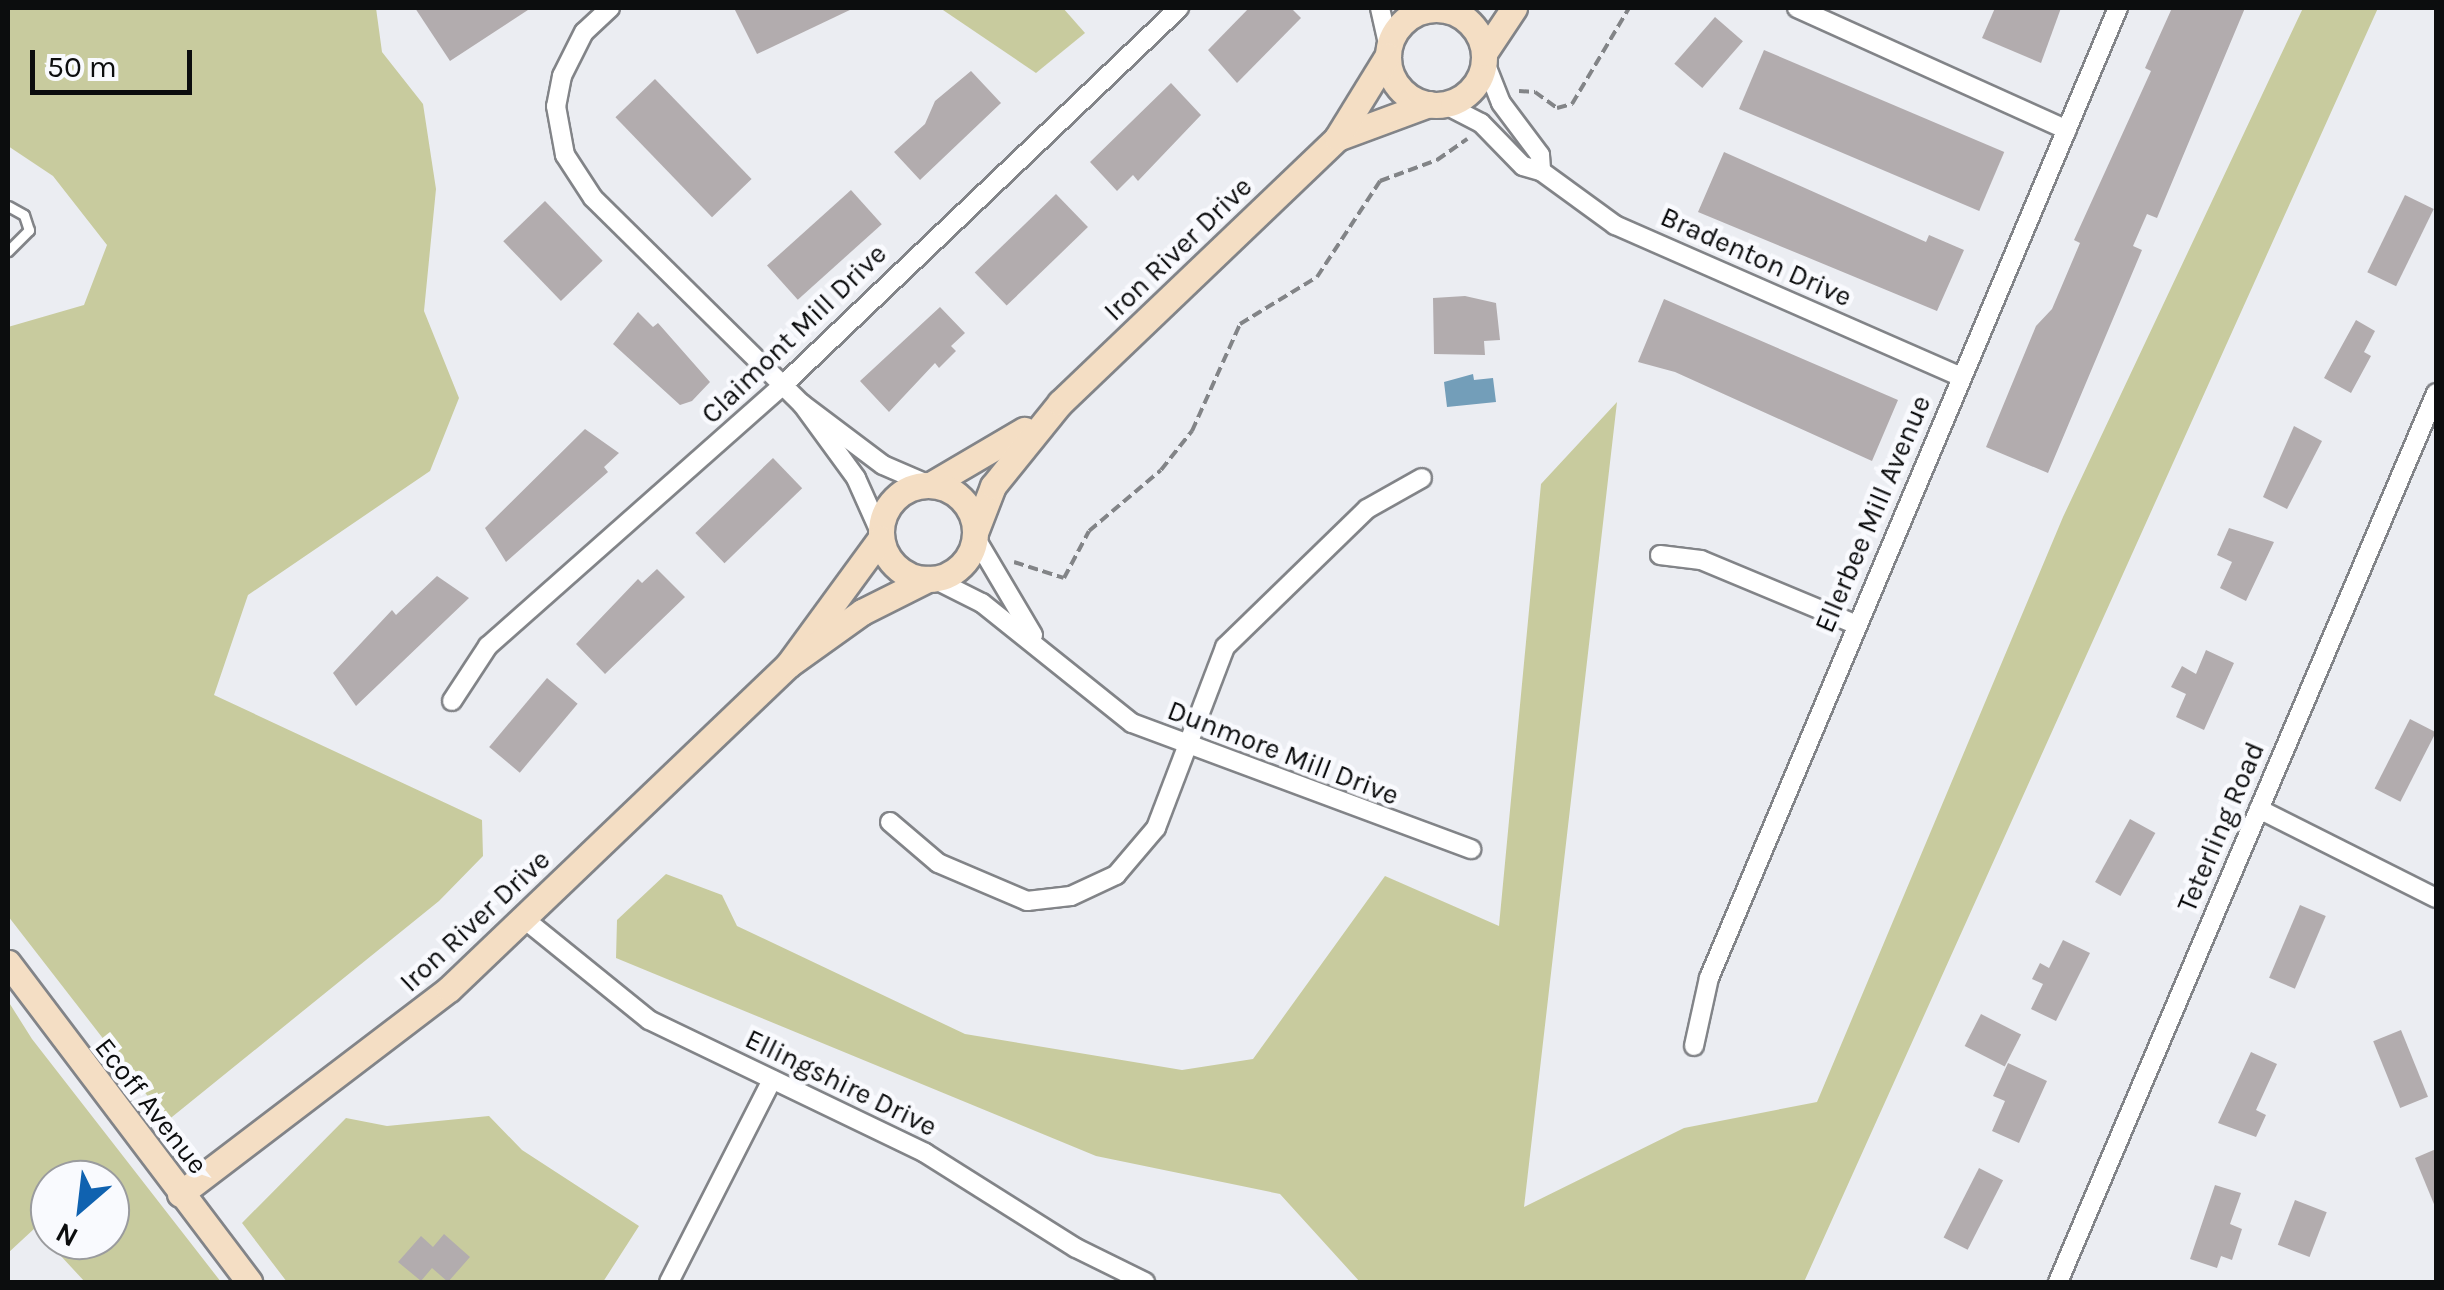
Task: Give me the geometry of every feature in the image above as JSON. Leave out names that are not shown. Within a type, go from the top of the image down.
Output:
[{"type":"street","points":[[610,8],[584,32],[562,76],[556,106],[565,156],[593,198],[802,404],[883,466],[958,496],[976,533],[957,569],[931,579],[892,563],[856,478],[802,404]]},
{"type":"street","name":"Claimont Mill Drive","points":[[452,701],[488,646],[783,385],[1179,8]]},
{"type":"street","points":[[1380,8],[1400,88],[1437,104],[1467,93],[1514,8]]},
{"type":"street","points":[[1388,52],[1406,18],[1432,8],[1474,27],[1484,57]]},
{"type":"street","points":[[1797,8],[2067,130]]},
{"type":"street","name":"Ellerbee Mill Avenue","points":[[1694,1046],[1709,978],[2118,8]]},
{"type":"street","name":"Iron River Drive","points":[[929,484],[998,449],[1060,403],[1337,138],[1388,52]]},
{"type":"street","name":"Bradenton Drive","points":[[1484,57],[1501,104],[1540,156],[1540,171]]},
{"type":"street","name":"Iron River Drive","points":[[1337,138],[1437,104]]},
{"type":"street","name":"Bradenton Drive","points":[[1437,104],[1482,123],[1523,166],[1540,171],[1615,226],[1960,377]]},
{"type":"street","name":"Teterling Road","points":[[2058,1282],[2436,393]]},
{"type":"street","name":"Iron River Drive","points":[[976,533],[993,486],[1060,403]]},
{"type":"street","points":[[890,822],[928,857],[997,892],[1028,901],[1072,896],[1116,875],[1142,852],[1186,748],[1217,660],[1238,631],[1378,500],[1422,478]]},
{"type":"street","points":[[881,536],[896,497],[929,484]]},
{"type":"street","name":"Dunmore Mill Drive","points":[[976,533],[1042,648]]},
{"type":"street","name":"Iron River Drive","points":[[788,664],[881,536]]},
{"type":"street","points":[[1660,555],[1702,560],[1856,625]]},
{"type":"street","name":"Iron River Drive","points":[[180,1194],[409,1024],[788,664],[862,612],[931,579]]},
{"type":"street","name":"Dunmore Mill Drive","points":[[931,579],[972,596],[1132,723],[1186,748],[1471,849]]},
{"type":"street","points":[[2259,809],[2436,898]]},
{"type":"street","name":"Ellingshire Drive","points":[[524,918],[626,1006],[926,1153],[1076,1248],[1145,1282]]},
{"type":"street","name":"Ecoff Avenue","points":[[8,963],[249,1282]]},
{"type":"street","points":[[670,1282],[772,1080]]},
{"type":"lane","points":[[8,206],[24,216],[29,230],[8,251]]},
{"type":"path","points":[[1514,92],[1534,92],[1558,108],[1572,104],[1629,8]]},
{"type":"path","points":[[1005,565],[1022,562],[1064,578],[1088,531],[1161,470],[1192,431],[1240,324],[1317,278],[1380,181],[1437,160],[1470,134]]},
{"type":"green space","points":[[8,8],[376,8],[382,52],[423,104],[436,189],[424,311],[459,398],[430,471],[248,595],[214,695],[482,820],[483,856],[439,901],[167,1121],[8,916],[8,327],[84,305],[107,245],[53,176],[8,146]]},
{"type":"green space","points":[[940,8],[1063,8],[1085,33],[1036,73]]},
{"type":"green space","points":[[2303,8],[2378,8],[1804,1282],[1360,1282],[1280,1194],[1096,1156],[616,958],[617,920],[666,874],[722,895],[737,926],[965,1034],[1182,1070],[1253,1059],[1385,876],[1499,926],[1541,484],[1617,402],[1524,1207],[1684,1128],[1817,1102],[2063,517]]},
{"type":"green space","points":[[8,1001],[32,1039],[126,1160],[30,1160],[30,1233],[8,1253]]},
{"type":"green space","points":[[489,1116],[522,1150],[639,1226],[603,1282],[287,1282],[242,1223],[346,1118],[387,1126]]},
{"type":"green space","points":[[130,1165],[221,1282],[85,1282],[65,1260],[130,1260]]},
{"type":"water","points":[[1473,374],[1474,380],[1493,378],[1496,402],[1447,407],[1444,382]]},
{"type":"building","points":[[415,8],[531,8],[450,61]]},
{"type":"building","points":[[734,8],[854,8],[757,54]]},
{"type":"building","points":[[1249,8],[1291,8],[1301,18],[1237,83],[1208,50]]},
{"type":"building","points":[[1995,8],[2061,8],[2041,63],[1982,38]]},
{"type":"building","points":[[2172,8],[2245,8],[2157,218],[2147,214],[2133,246],[2142,250],[2048,473],[1986,447],[2036,326],[2052,309],[2080,243],[2074,240],[2151,71],[2145,68]]},
{"type":"building","points":[[1715,17],[1743,41],[1702,88],[1674,64]]},
{"type":"building","points":[[1764,50],[2004,152],[1979,211],[1739,109]]},
{"type":"building","points":[[971,71],[1001,103],[920,180],[894,152],[925,124],[935,101]]},
{"type":"building","points":[[655,79],[752,179],[712,217],[615,117]]},
{"type":"building","points":[[1171,83],[1201,115],[1138,181],[1133,175],[1117,191],[1090,162]]},
{"type":"building","points":[[1724,152],[1926,242],[1929,235],[1964,250],[1937,311],[1698,212]]},
{"type":"building","points":[[851,190],[882,224],[798,300],[767,266]]},
{"type":"building","points":[[1056,194],[1088,227],[1007,306],[975,272]]},
{"type":"building","points":[[2405,195],[2434,209],[2396,286],[2367,272]]},
{"type":"building","points":[[545,201],[603,261],[561,301],[503,241]]},
{"type":"building","points":[[1465,296],[1496,303],[1500,340],[1484,341],[1485,355],[1434,354],[1433,298]]},
{"type":"building","points":[[1664,299],[1898,400],[1872,461],[1675,372],[1638,362]]},
{"type":"building","points":[[940,307],[965,333],[951,346],[956,351],[939,368],[935,363],[889,412],[860,381]]},
{"type":"building","points":[[638,312],[653,327],[658,323],[710,382],[692,401],[680,405],[613,344]]},
{"type":"building","points":[[2356,320],[2375,331],[2364,352],[2371,356],[2351,393],[2324,378]]},
{"type":"building","points":[[2294,426],[2322,441],[2287,509],[2263,497]]},
{"type":"building","points":[[585,429],[619,453],[604,467],[608,472],[506,562],[485,528]]},
{"type":"building","points":[[773,458],[802,488],[724,563],[695,533]]},
{"type":"building","points":[[2229,528],[2274,542],[2246,601],[2220,588],[2232,562],[2217,555]]},
{"type":"building","points":[[657,569],[685,597],[605,674],[576,644],[638,579],[642,583]]},
{"type":"building","points":[[437,576],[469,598],[356,706],[333,673],[392,610],[396,615]]},
{"type":"building","points":[[2206,650],[2234,663],[2204,730],[2176,717],[2186,694],[2171,687],[2182,666],[2196,674]]},
{"type":"building","points":[[547,678],[578,704],[520,773],[489,747]]},
{"type":"building","points":[[2410,719],[2436,732],[2400,802],[2375,788]]},
{"type":"building","points":[[2130,819],[2155,833],[2120,896],[2095,882]]},
{"type":"building","points":[[2300,905],[2326,916],[2295,989],[2269,978]]},
{"type":"building","points":[[2063,940],[2090,953],[2056,1021],[2031,1009],[2043,984],[2032,979],[2040,963],[2049,968]]},
{"type":"building","points":[[1981,1014],[2021,1034],[2005,1067],[1965,1046]]},
{"type":"building","points":[[2401,1030],[2428,1097],[2400,1108],[2373,1041]]},
{"type":"building","points":[[2251,1052],[2277,1064],[2256,1110],[2266,1115],[2256,1137],[2218,1123]]},
{"type":"building","points":[[2008,1063],[2047,1081],[2019,1143],[1992,1131],[2005,1101],[1993,1096]]},
{"type":"building","points":[[2436,1149],[2436,1209],[2415,1158]]},
{"type":"building","points":[[1979,1168],[2003,1180],[1968,1250],[1944,1237]]},
{"type":"building","points":[[2215,1185],[2241,1193],[2230,1224],[2242,1229],[2232,1260],[2221,1256],[2217,1268],[2190,1259]]},
{"type":"building","points":[[2295,1200],[2327,1212],[2310,1257],[2278,1245]]},
{"type":"building","points":[[444,1234],[470,1257],[448,1282],[432,1268],[421,1281],[398,1262],[421,1236],[433,1247]]}]
